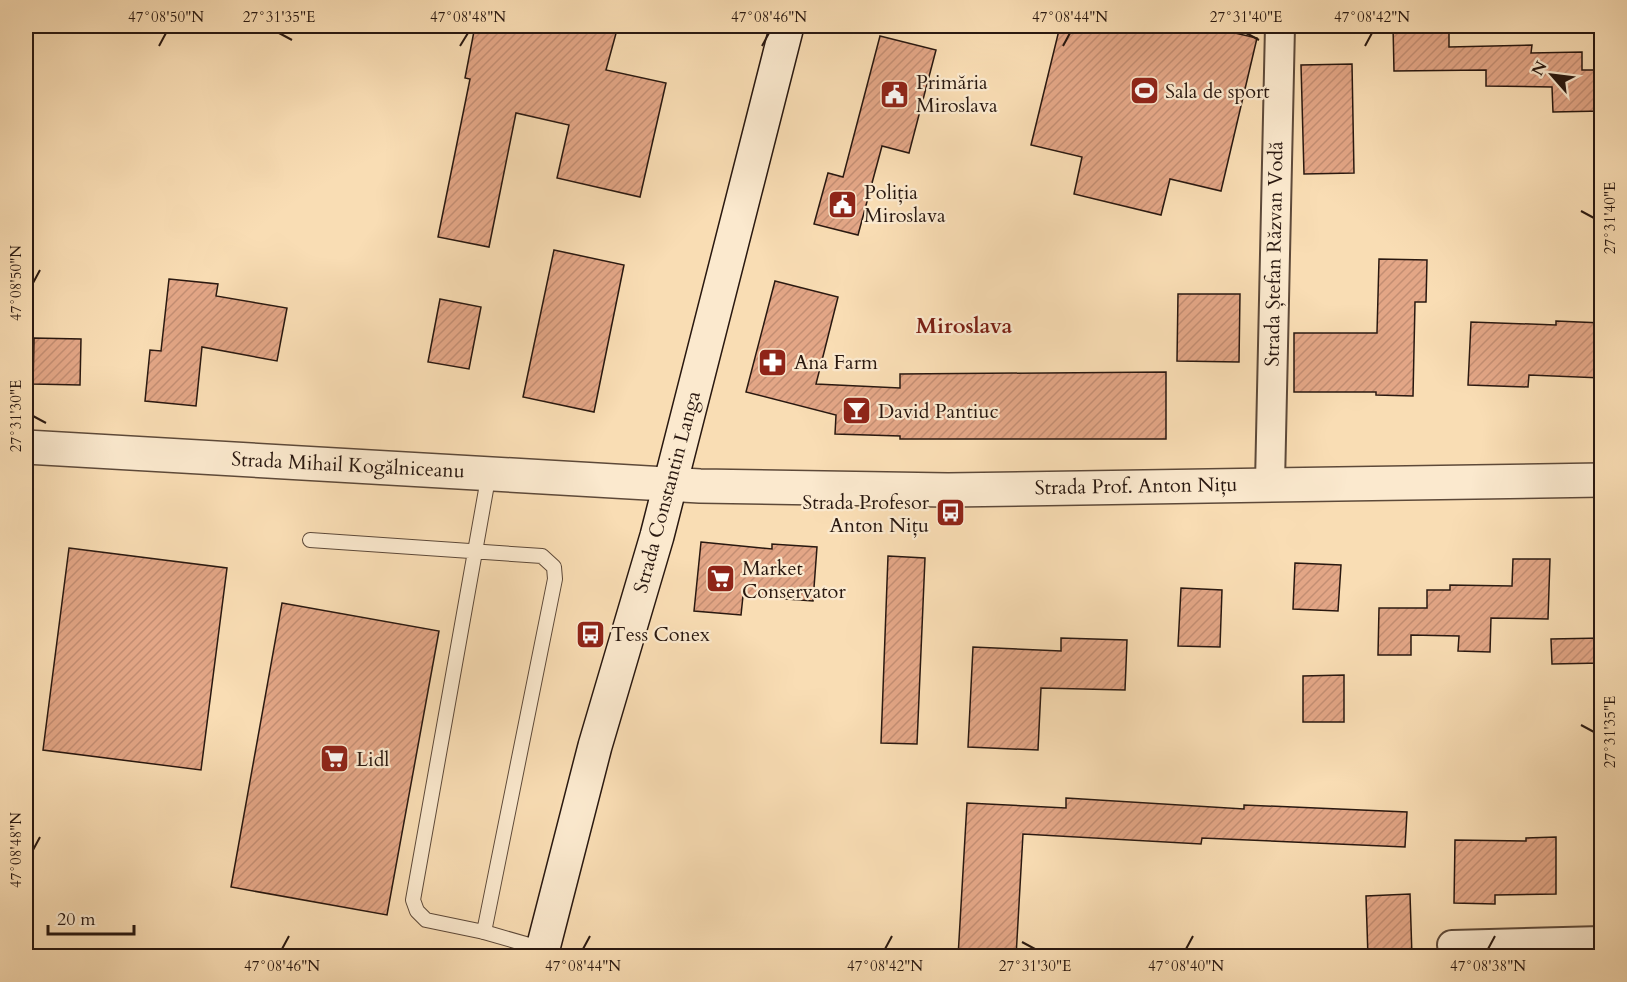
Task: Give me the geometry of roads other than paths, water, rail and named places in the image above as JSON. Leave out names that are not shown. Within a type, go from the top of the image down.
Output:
[{"type":"street","name":"Strada Constantin Langa","points":[[542,953],[595,746],[657,536],[787,26]]},
{"type":"street","name":"Strada Ștefan Răzvan Vodă","points":[[1269,483],[1280,26]]},
{"type":"street","name":"Strada Mihail Kogălniceanu","points":[[26,447],[670,484]]},
{"type":"street","name":"Strada Prof. Anton Nițu","points":[[670,484],[948,490],[1269,483],[1602,480]]},
{"type":"street","points":[[1452,945],[1602,941]]},
{"type":"lane","points":[[489,473],[413,900],[417,911],[426,920],[484,933],[542,953]]},
{"type":"lane","points":[[310,540],[542,556],[554,567],[555,579],[484,933]]},
{"type":"place","name":"Sala de sport","points":[[1144,91]]},
{"type":"place","name":"Primăria Miroslava","points":[[895,94]]},
{"type":"place","name":"Poliția Miroslava","points":[[843,204]]},
{"type":"place","name":"Ana Farm","points":[[773,362]]},
{"type":"place","name":"David Pantiuc","points":[[857,411]]},
{"type":"place","name":"Strada Profesor Anton Nițu","points":[[950,513]]},
{"type":"place","name":"Market Conservator","points":[[721,579]]},
{"type":"place","name":"Tess Conex","points":[[590,634]]},
{"type":"place","name":"Lidl","points":[[335,759]]},
{"type":"district","name":"Miroslava","points":[[964,326]]}]
